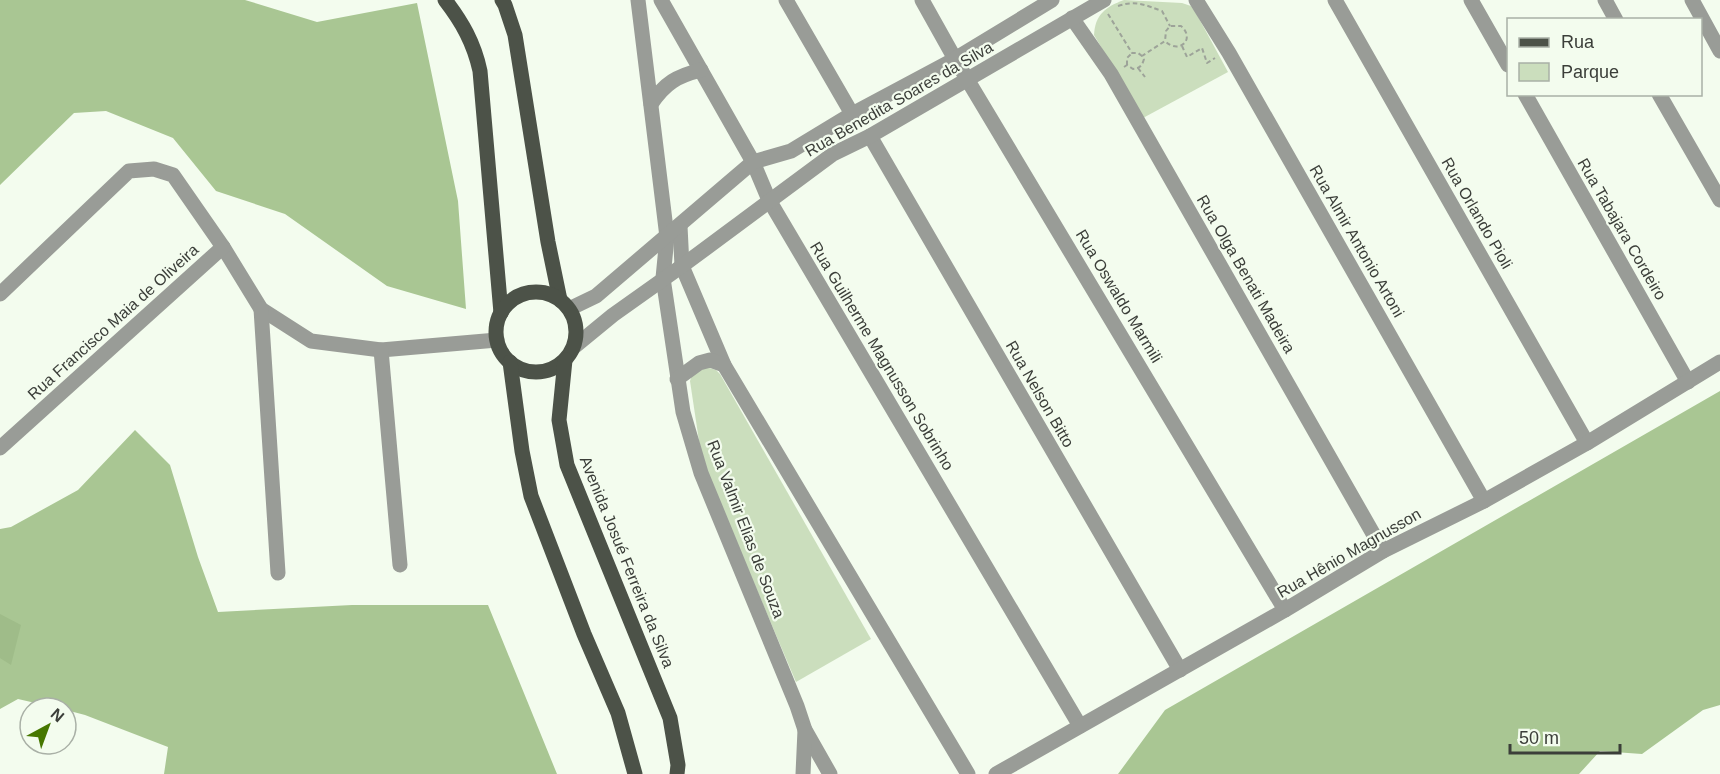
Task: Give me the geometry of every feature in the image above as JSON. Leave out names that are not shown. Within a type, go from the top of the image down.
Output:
[{"type":"main road","points":[[445,0],[460,19],[469,36],[480,71],[501,313]]},
{"type":"main road","points":[[502,0],[515,35],[548,242],[565,305],[575,322],[576,335],[569,354],[557,366],[546,371],[533,372],[521,369],[510,362],[497,340],[497,326],[501,313],[509,302],[521,295],[534,292],[548,294],[565,305]]},
{"type":"main road","name":"Avenida Josué Ferreira da Silva","points":[[569,354],[559,420],[567,465],[670,718],[678,765],[677,774]]},
{"type":"main road","points":[[510,362],[522,451],[531,496],[584,634],[618,713],[635,774]]},
{"type":"street","name":"Rua Valmir Elias de Souza","points":[[638,0],[667,237],[663,278],[683,412],[701,473],[805,730],[830,774]]},
{"type":"street","name":"Rua Guilherme Magnusson Sobrinho","points":[[661,0],[753,162],[769,200],[1080,726]]},
{"type":"street","points":[[786,0],[852,114]]},
{"type":"street","name":"Rua Oswaldo Marmili","points":[[922,0],[1285,610]]},
{"type":"street","name":"Rua Benedita Soares da Silva","points":[[565,305],[596,296],[753,162],[791,151],[852,114],[956,59],[1052,0]]},
{"type":"street","name":"Rua Almir Antonio Artoni","points":[[1197,0],[1484,501]]},
{"type":"street","name":"Rua Orlando Pioli","points":[[1335,0],[1587,443]]},
{"type":"street","points":[[1471,0],[1507,63]]},
{"type":"street","points":[[1605,0],[1615,18]]},
{"type":"street","points":[[1692,0],[1702,18]]},
{"type":"street","name":"Rua Benedita Soares da Silva","points":[[569,354],[613,315],[833,154],[870,136],[969,80],[1072,18],[1108,7]]},
{"type":"street","name":"Rua Olga Benati Madeira","points":[[1072,18],[1111,74],[1383,551]]},
{"type":"street","points":[[1702,18],[1720,51]]},
{"type":"street","points":[[651,104],[660,90],[670,82],[684,74],[701,70]]},
{"type":"street","name":"Rua Tabajara Cordeiro","points":[[1526,96],[1688,382]]},
{"type":"street","points":[[1660,96],[1720,200]]},
{"type":"street","name":"Rua Nelson Bitto","points":[[870,136],[1180,670]]},
{"type":"street","points":[[0,294],[129,171],[154,169],[172,175],[224,247],[261,309],[311,341],[381,350],[497,340]]},
{"type":"street","points":[[680,226],[682,266],[724,365],[968,774]]},
{"type":"street","name":"Rua Francisco Maia de Oliveira","points":[[0,448],[224,247]]},
{"type":"street","points":[[261,309],[278,573]]},
{"type":"street","points":[[381,350],[400,565]]},
{"type":"street","points":[[677,380],[699,363],[710,360],[724,365]]},
{"type":"street","name":"Rua Hênio Magnusson","points":[[996,774],[1285,610],[1383,551],[1484,501],[1587,443],[1720,362]]},
{"type":"street","points":[[803,774],[805,730]]},
{"type":"path","points":[[1132,53],[1108,7],[1131,2],[1141,3],[1162,11],[1170,26]]},
{"type":"path","points":[[1165,41],[1166,31],[1170,26]]},
{"type":"path","points":[[1165,41],[1176,47],[1182,46],[1186,41],[1185,29],[1181,26],[1170,26]]},
{"type":"path","points":[[1142,56],[1165,41]]},
{"type":"path","points":[[1182,46],[1187,57],[1202,48],[1207,63],[1229,53]]},
{"type":"path","points":[[1132,53],[1138,53],[1144,59],[1138,68],[1133,69],[1127,65],[1127,58],[1132,53]]},
{"type":"path","points":[[1111,74],[1127,65]]},
{"type":"path","points":[[1138,68],[1145,77]]},
{"type":"green space","points":[[1124,0],[1182,3],[1191,6],[1228,72],[1143,118],[1094,35],[1096,22],[1102,13]]},
{"type":"green space","points":[[706,367],[720,374],[871,639],[796,682],[702,461],[690,381],[692,375]]},
{"type":"shaded area","points":[[0,0],[245,0],[317,22],[417,3],[458,201],[466,309],[387,286],[285,214],[216,191],[173,138],[106,111],[74,113],[0,185]]},
{"type":"shaded area","points":[[1720,391],[1720,705],[1703,710],[1642,754],[1600,751],[1579,774],[1118,774],[1165,710]]},
{"type":"shaded area","points":[[135,430],[170,465],[198,557],[218,612],[352,605],[488,605],[557,774],[164,774],[168,747],[78,713],[78,696],[18,696],[18,699],[0,709],[0,529],[11,527],[78,490]]},
{"type":"shaded area","points":[[0,614],[21,625],[11,665],[0,658]]}]
